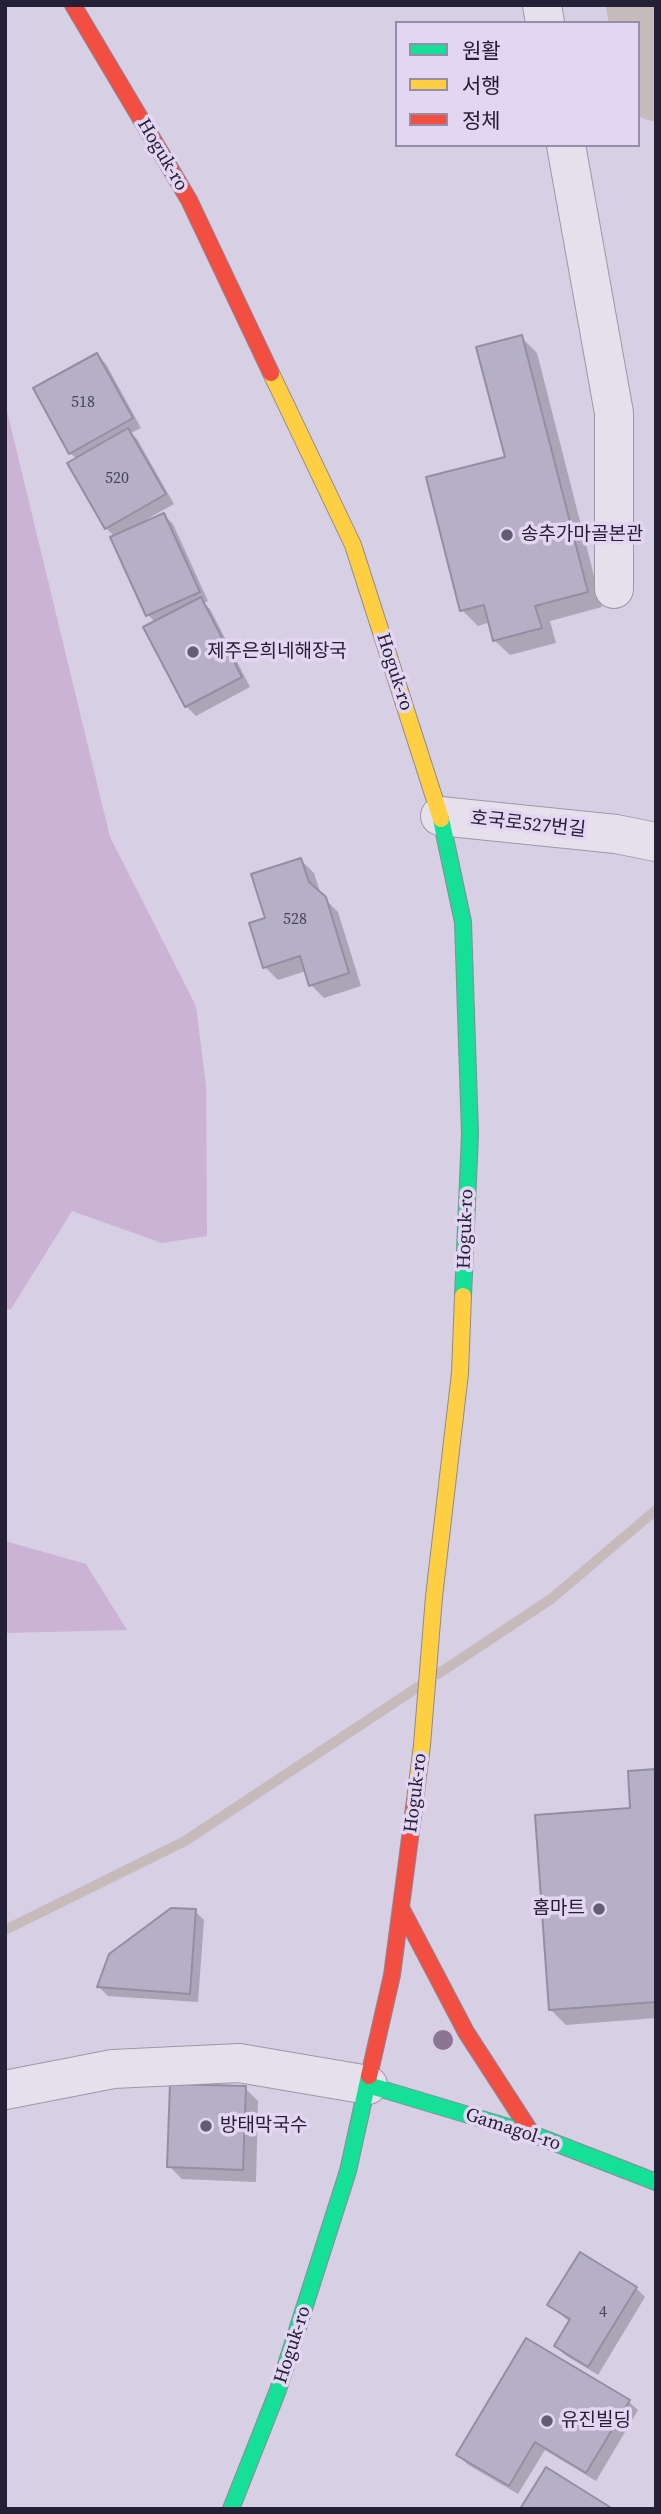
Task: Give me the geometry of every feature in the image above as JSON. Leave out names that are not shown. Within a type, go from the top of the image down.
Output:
[{"type":"street","name":"Hoguk-ro","points":[[73,5],[189,200],[353,545],[440,816],[463,922],[470,1134],[460,1373],[434,1597],[422,1745],[392,1975],[348,2171],[286,2364],[231,2509]]},
{"type":"street","points":[[566,147],[614,413],[614,589]]},
{"type":"street","name":"호국로527번길","points":[[440,816],[616,834],[656,842]]},
{"type":"street","points":[[401,1908],[466,2032],[532,2134]]},
{"type":"street","points":[[5,2090],[113,2068],[239,2063],[368,2085]]},
{"type":"street","name":"Gamagol-ro","points":[[368,2085],[532,2134],[656,2182]]},
{"type":"shaded area","points":[[5,403],[110,837],[196,1006],[206,1086],[207,1236],[162,1243],[72,1211],[11,1309],[5,1310]]},
{"type":"shaded area","points":[[5,1541],[86,1564],[127,1630],[5,1633]]},
{"type":"building","name":"송추가마골본관","points":[[522,335],[588,592],[535,606],[542,628],[493,641],[484,605],[460,611],[426,477],[505,457],[476,347]]},
{"type":"building","points":[[97,353],[133,418],[69,454],[33,388]]},
{"type":"building","points":[[128,428],[166,494],[105,529],[67,463]]},
{"type":"building","points":[[164,513],[200,592],[146,616],[110,537]]},
{"type":"building","name":"제주은희네해장국","points":[[201,597],[242,677],[185,707],[143,627]]},
{"type":"building","points":[[301,858],[309,882],[326,897],[349,973],[309,986],[300,956],[263,968],[249,923],[265,918],[251,874]]},
{"type":"building","name":"홈마트","points":[[656,1769],[656,2002],[549,2010],[535,1815],[630,1808],[628,1771]]},
{"type":"building","points":[[171,1908],[196,1909],[190,1994],[97,1987],[109,1954]]},
{"type":"building","name":"방태막국수","points":[[170,2084],[246,2086],[243,2170],[167,2167]]},
{"type":"building","points":[[580,2252],[637,2287],[588,2367],[554,2346],[570,2319],[547,2305]]},
{"type":"building","name":"유진빌딩","points":[[526,2338],[630,2400],[586,2473],[535,2442],[509,2486],[456,2455]]},
{"type":"building","points":[[546,2467],[613,2509],[520,2509]]},
{"type":"waterway","points":[[639,5],[656,88]]},
{"type":"waterway","points":[[438,1674],[551,1599],[656,1510]]},
{"type":"waterway","points":[[5,1930],[185,1841],[418,1687]]},
{"type":"traffic: fast","points":[[441,819],[463,922],[470,1134],[463,1296]]},
{"type":"traffic: fast","points":[[231,2509],[278,2390],[348,2171],[369,2076]]},
{"type":"traffic: fast","points":[[368,2085],[532,2134],[656,2182]]},
{"type":"traffic: slow","points":[[271,373],[353,545],[441,819]]},
{"type":"traffic: slow","points":[[415,1800],[434,1597],[460,1373],[463,1296]]},
{"type":"traffic: jam","points":[[73,5],[189,200],[271,373]]},
{"type":"traffic: jam","points":[[369,2076],[392,1975],[415,1800]]},
{"type":"traffic: jam","points":[[401,1908],[466,2032],[532,2134]]},
{"type":"place","name":"송추가마골본관","points":[[507,535]]},
{"type":"place","name":"제주은희네해장국","points":[[193,652]]},
{"type":"place","name":"홈마트","points":[[599,1909]]},
{"type":"place","name":"방태막국수","points":[[206,2126]]},
{"type":"place","name":"유진빌딩","points":[[547,2421]]}]
